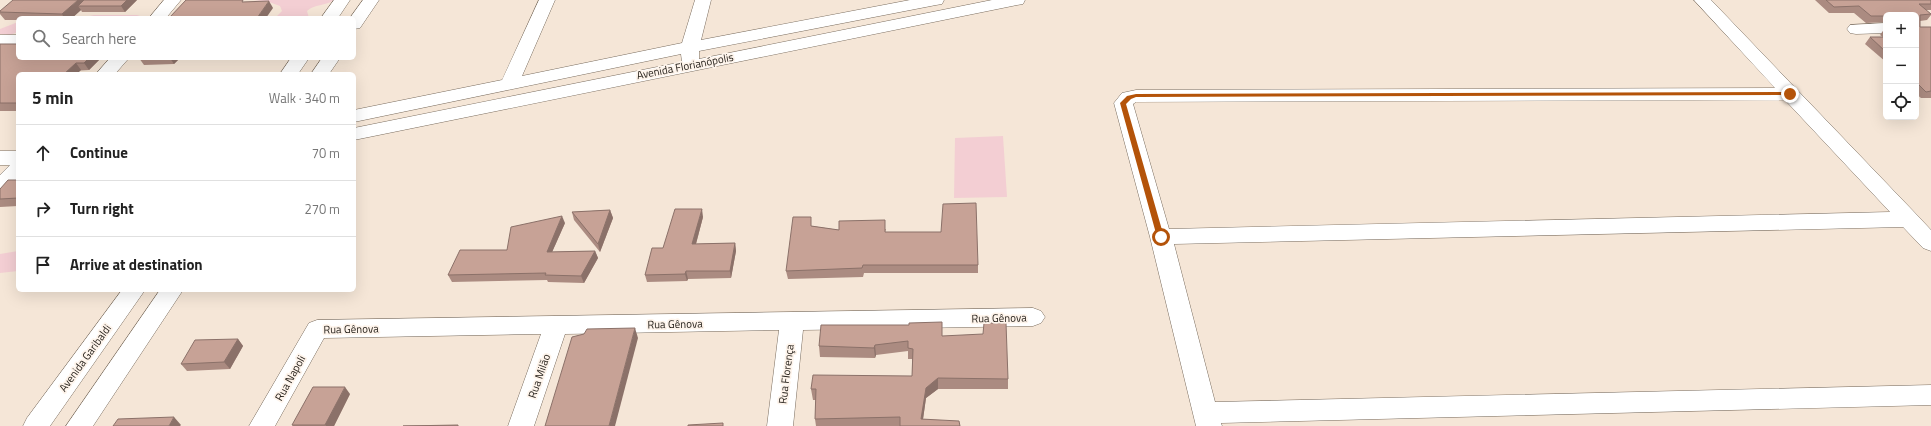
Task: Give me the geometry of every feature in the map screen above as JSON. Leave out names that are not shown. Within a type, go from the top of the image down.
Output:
[{"type":"street","points":[[159,16],[173,0]]},
{"type":"street","points":[[330,16],[342,0]]},
{"type":"street","points":[[356,21],[371,0]]},
{"type":"street","points":[[509,84],[547,0]]},
{"type":"street","points":[[690,56],[703,0]]},
{"type":"street","name":"Avenida Florianópolis","points":[[356,134],[690,56],[857,8],[936,0]]},
{"type":"street","name":"Avenida Florianópolis","points":[[356,116],[509,84],[690,56],[1014,0]]},
{"type":"street","points":[[1702,0],[1931,243]]},
{"type":"street","points":[[1856,29],[1883,28]]},
{"type":"street","points":[[0,40],[16,40]]},
{"type":"street","points":[[107,72],[118,60]]},
{"type":"street","points":[[290,72],[299,60]]},
{"type":"street","points":[[321,72],[330,60]]},
{"type":"street","points":[[1790,94],[1136,96],[1129,97],[1123,103],[1161,237],[1207,420],[1931,395]]},
{"type":"street","points":[[0,158],[16,158]]},
{"type":"street","points":[[1161,237],[1909,219]]},
{"type":"street","name":"Avenida Garibaldi","points":[[36,426],[133,292]]},
{"type":"street","points":[[79,426],[171,292]]},
{"type":"street","name":"Rua Gênova","points":[[317,329],[1033,317]]},
{"type":"street","name":"Rua Florença","points":[[780,426],[792,322]]},
{"type":"street","name":"Rua Milão","points":[[522,426],[556,326]]},
{"type":"street","name":"Rua Napoli","points":[[262,426],[317,329]]},
{"type":"shaded area","points":[[254,0],[334,0],[310,9],[307,11],[308,16],[277,16],[282,11],[280,6],[269,2]]},
{"type":"shaded area","points":[[137,15],[140,16],[90,16]]},
{"type":"shaded area","points":[[16,23],[16,33],[10,35],[0,34],[0,29]]},
{"type":"shaded area","points":[[1003,136],[1007,197],[954,198],[955,138]]},
{"type":"shaded area","points":[[16,251],[16,271],[0,273],[0,254]]},
{"type":"building","points":[[13,0],[78,0],[62,14],[0,12]]},
{"type":"building","points":[[84,0],[127,0],[121,6],[78,6]]},
{"type":"building","points":[[186,0],[243,0],[242,2],[269,1],[258,16],[171,16]]},
{"type":"building","points":[[1826,0],[1931,0],[1931,4],[1919,4],[1931,14],[1920,15],[1920,27],[1931,27],[1931,91],[1926,92],[1919,85],[1919,12],[1883,12],[1883,16],[1871,16],[1859,6],[1834,7]]},
{"type":"building","points":[[1870,37],[1883,37],[1883,49]]},
{"type":"building","points":[[0,44],[16,44],[16,60],[87,60],[84,63],[76,63],[66,72],[16,72],[16,103],[0,103]]},
{"type":"building","points":[[8,180],[16,180],[16,198],[0,199],[0,189]]},
{"type":"building","points":[[976,203],[978,265],[863,265],[862,268],[786,271],[793,217],[811,217],[811,226],[839,230],[839,221],[885,220],[885,232],[941,232],[943,204]]},
{"type":"building","points":[[675,209],[702,209],[692,244],[735,243],[730,271],[686,271],[685,274],[645,275],[652,248],[663,248]]},
{"type":"building","points":[[610,210],[598,244],[572,212]]},
{"type":"building","points":[[562,216],[547,252],[595,251],[581,276],[545,275],[546,273],[448,275],[460,250],[507,250],[511,227]]},
{"type":"building","points":[[942,322],[942,336],[983,334],[984,323],[1006,323],[1008,379],[938,378],[926,388],[921,419],[959,421],[960,426],[900,426],[900,417],[815,419],[816,389],[811,389],[813,375],[912,376],[913,349],[908,348],[908,341],[875,345],[874,348],[819,346],[821,325],[909,325],[909,323]]},
{"type":"building","points":[[635,328],[609,426],[545,426],[572,337],[584,334],[587,329]]},
{"type":"building","points":[[238,339],[224,362],[181,364],[195,340]]},
{"type":"building","points":[[313,387],[345,387],[325,425],[292,425]]},
{"type":"building","points":[[174,417],[169,426],[113,426],[118,419]]},
{"type":"building","points":[[723,423],[723,426],[688,426],[688,425]]},
{"type":"building","points":[[458,425],[458,426],[403,426]]},
{"type":"route","points":[[1161,237],[1123,103],[1124,100],[1129,97],[1790,94]]}]
